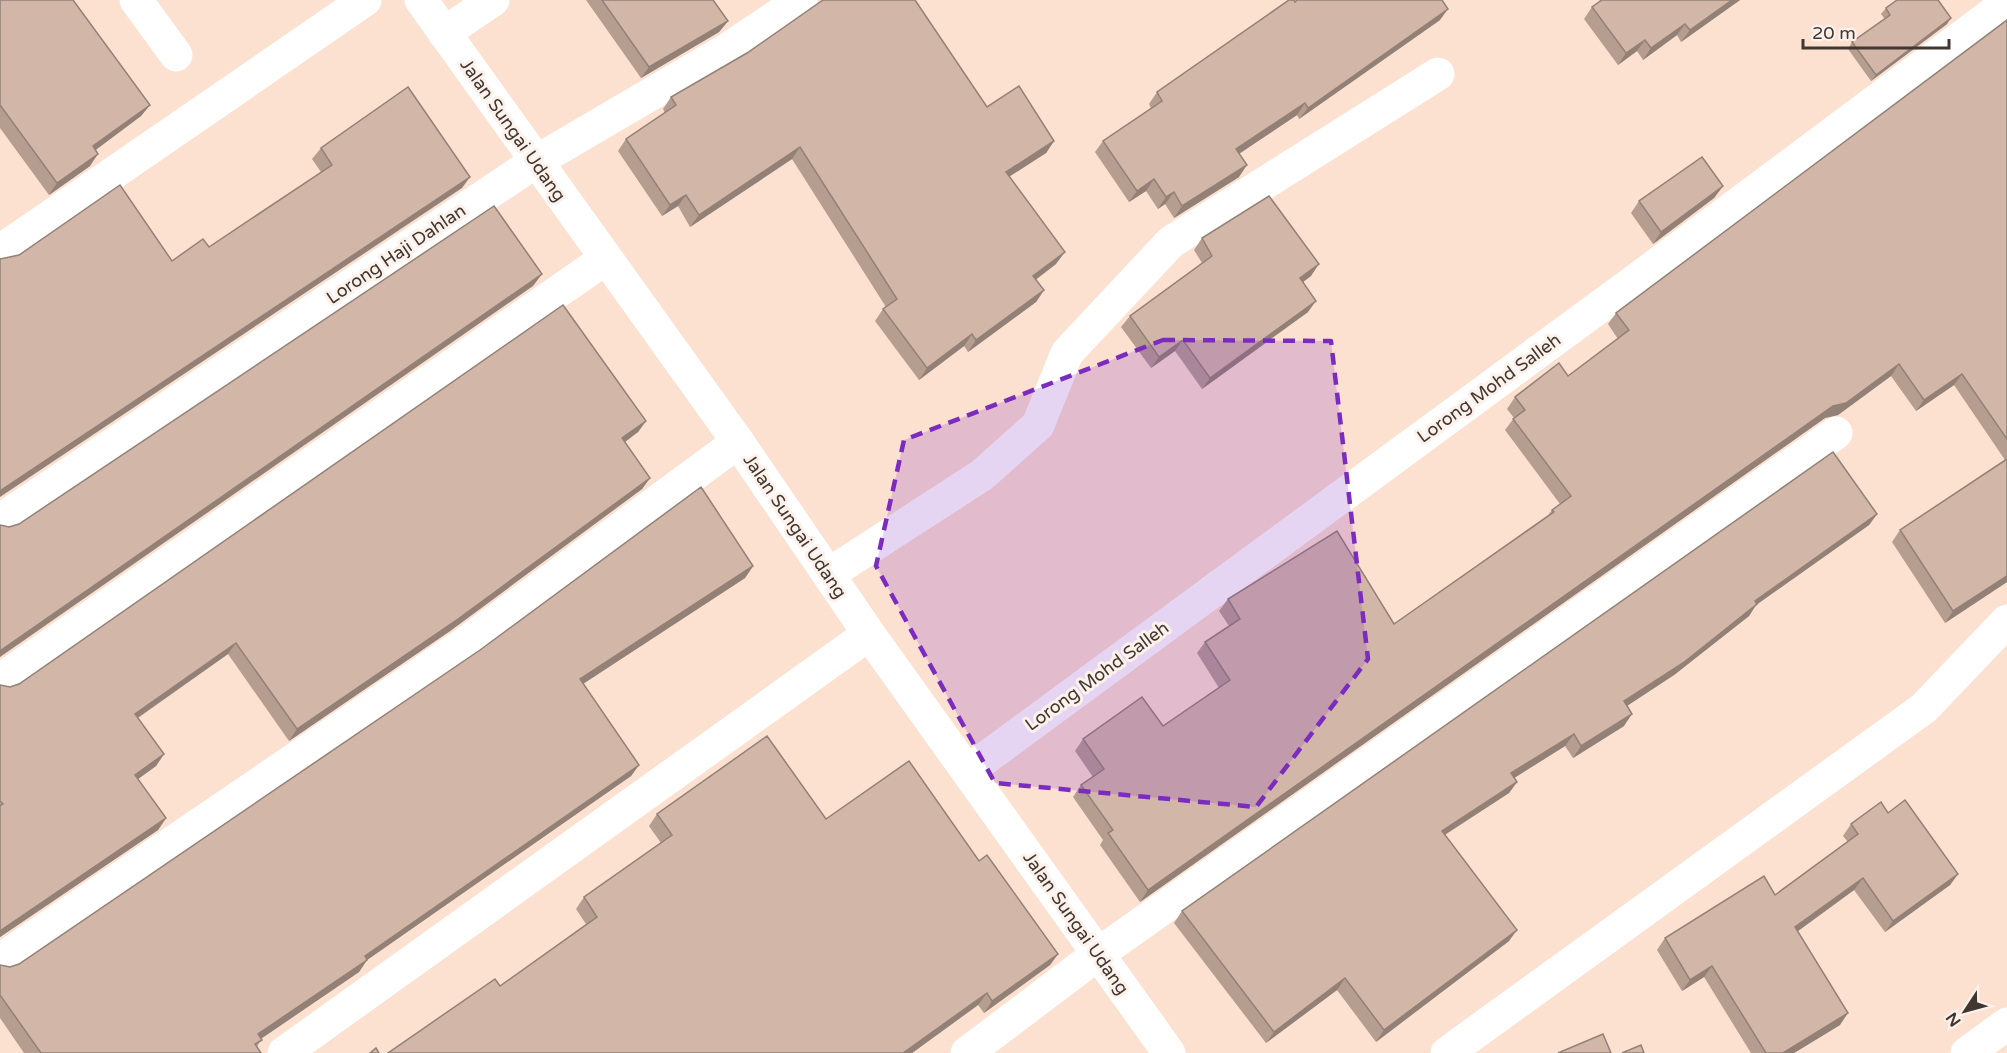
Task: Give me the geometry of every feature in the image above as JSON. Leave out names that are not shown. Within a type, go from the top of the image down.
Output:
[{"type":"street","points":[[136,0],[176,54]]},
{"type":"street","points":[[0,251],[365,0]]},
{"type":"street","name":"Jalan Sungai Udang","points":[[421,0],[738,442],[869,634],[1169,1053]]},
{"type":"street","points":[[444,33],[493,0]]},
{"type":"street","name":"Lorong Haji Dahlan","points":[[0,520],[535,162],[728,49],[801,0]]},
{"type":"street","name":"Lorong Mohd Salleh","points":[[968,771],[1636,280],[2007,3]]},
{"type":"street","points":[[829,574],[982,475],[1038,425],[1067,352],[1171,242],[1438,74]]},
{"type":"street","points":[[0,680],[605,259]]},
{"type":"street","points":[[967,1053],[1098,954],[1836,433]]},
{"type":"street","points":[[0,960],[461,646],[738,442]]},
{"type":"street","points":[[1447,1053],[1924,708],[2007,621]]},
{"type":"street","points":[[284,1053],[869,634]]},
{"type":"street","points":[[1967,1053],[2007,1024]]},
{"type":"highlighted area","points":[[1163,340],[1331,341],[1368,659],[1256,807],[995,783],[876,566],[904,440]]},
{"type":"building","points":[[0,0],[73,0],[150,105],[93,146],[98,154],[57,183],[0,105]]},
{"type":"building","points":[[602,0],[713,0],[728,21],[649,67]]},
{"type":"building","points":[[823,0],[915,0],[987,107],[1019,86],[1054,141],[1006,172],[1065,252],[1033,276],[1044,290],[976,340],[972,334],[927,368],[883,309],[897,299],[800,147],[699,215],[686,195],[670,205],[626,139],[676,105],[671,97],[747,53]]},
{"type":"building","points":[[1289,0],[1295,2],[1297,0],[1442,0],[1448,9],[1308,108],[1305,103],[1236,149],[1247,165],[1182,206],[1174,192],[1166,197],[1154,179],[1137,191],[1103,141],[1162,101],[1157,92]]},
{"type":"building","points":[[1602,0],[1732,0],[1690,30],[1685,24],[1651,48],[1645,40],[1626,53],[1592,7]]},
{"type":"building","points":[[1897,0],[1938,0],[1951,18],[1876,75],[1852,42],[1890,15],[1886,8]]},
{"type":"building","points":[[2007,20],[2007,439],[1962,374],[1924,400],[1899,364],[1846,403],[1833,406],[1148,890],[1108,833],[1113,830],[1081,785],[1104,769],[1083,739],[1142,697],[1163,726],[1230,680],[1205,642],[1240,619],[1228,599],[1337,531],[1394,624],[1554,512],[1552,510],[1571,496],[1513,419],[1525,410],[1515,397],[1559,363],[1568,376],[1629,330],[1616,313]]},
{"type":"building","points":[[408,87],[470,177],[0,491],[0,259],[19,255],[120,185],[172,261],[203,239],[209,247],[332,165],[321,148]]},
{"type":"building","points":[[1702,157],[1723,186],[1661,232],[1639,201]]},
{"type":"building","points":[[1269,196],[1319,264],[1300,278],[1316,301],[1210,378],[1183,340],[1159,357],[1130,316],[1212,256],[1202,238]]},
{"type":"building","points":[[494,206],[542,274],[0,651],[0,525],[9,527],[19,524]]},
{"type":"building","points":[[563,305],[646,421],[622,438],[650,478],[458,619],[297,729],[236,643],[135,714],[164,754],[135,775],[166,818],[0,931],[0,806],[3,804],[0,801],[0,685],[10,687],[19,684]]},
{"type":"building","points":[[1833,452],[1877,514],[1755,601],[1757,604],[1683,663],[1624,701],[1632,714],[1581,746],[1574,734],[1511,773],[1517,782],[1442,831],[1517,930],[1384,1030],[1345,978],[1274,1032],[1182,911]]},
{"type":"building","points":[[2007,459],[2007,576],[1953,611],[1900,530]]},
{"type":"building","points":[[701,487],[753,566],[580,679],[639,765],[365,956],[367,960],[258,1034],[262,1040],[255,1044],[261,1053],[41,1053],[0,995],[0,965],[10,967],[19,964],[480,650]]},
{"type":"building","points":[[767,736],[826,819],[909,761],[979,861],[987,855],[1058,954],[992,1001],[987,993],[903,1053],[388,1053],[495,979],[500,986],[597,917],[584,897],[672,835],[657,814]]},
{"type":"building","points":[[1905,800],[1958,874],[1893,921],[1863,878],[1795,927],[1848,1013],[1783,1053],[1766,1053],[1712,966],[1690,980],[1665,938],[1764,876],[1775,895],[1858,834],[1851,824],[1881,802],[1888,813]]},
{"type":"building","points":[[1603,1034],[1611,1053],[1558,1053]]},
{"type":"building","points":[[1641,1045],[1644,1053],[1622,1053]]}]
